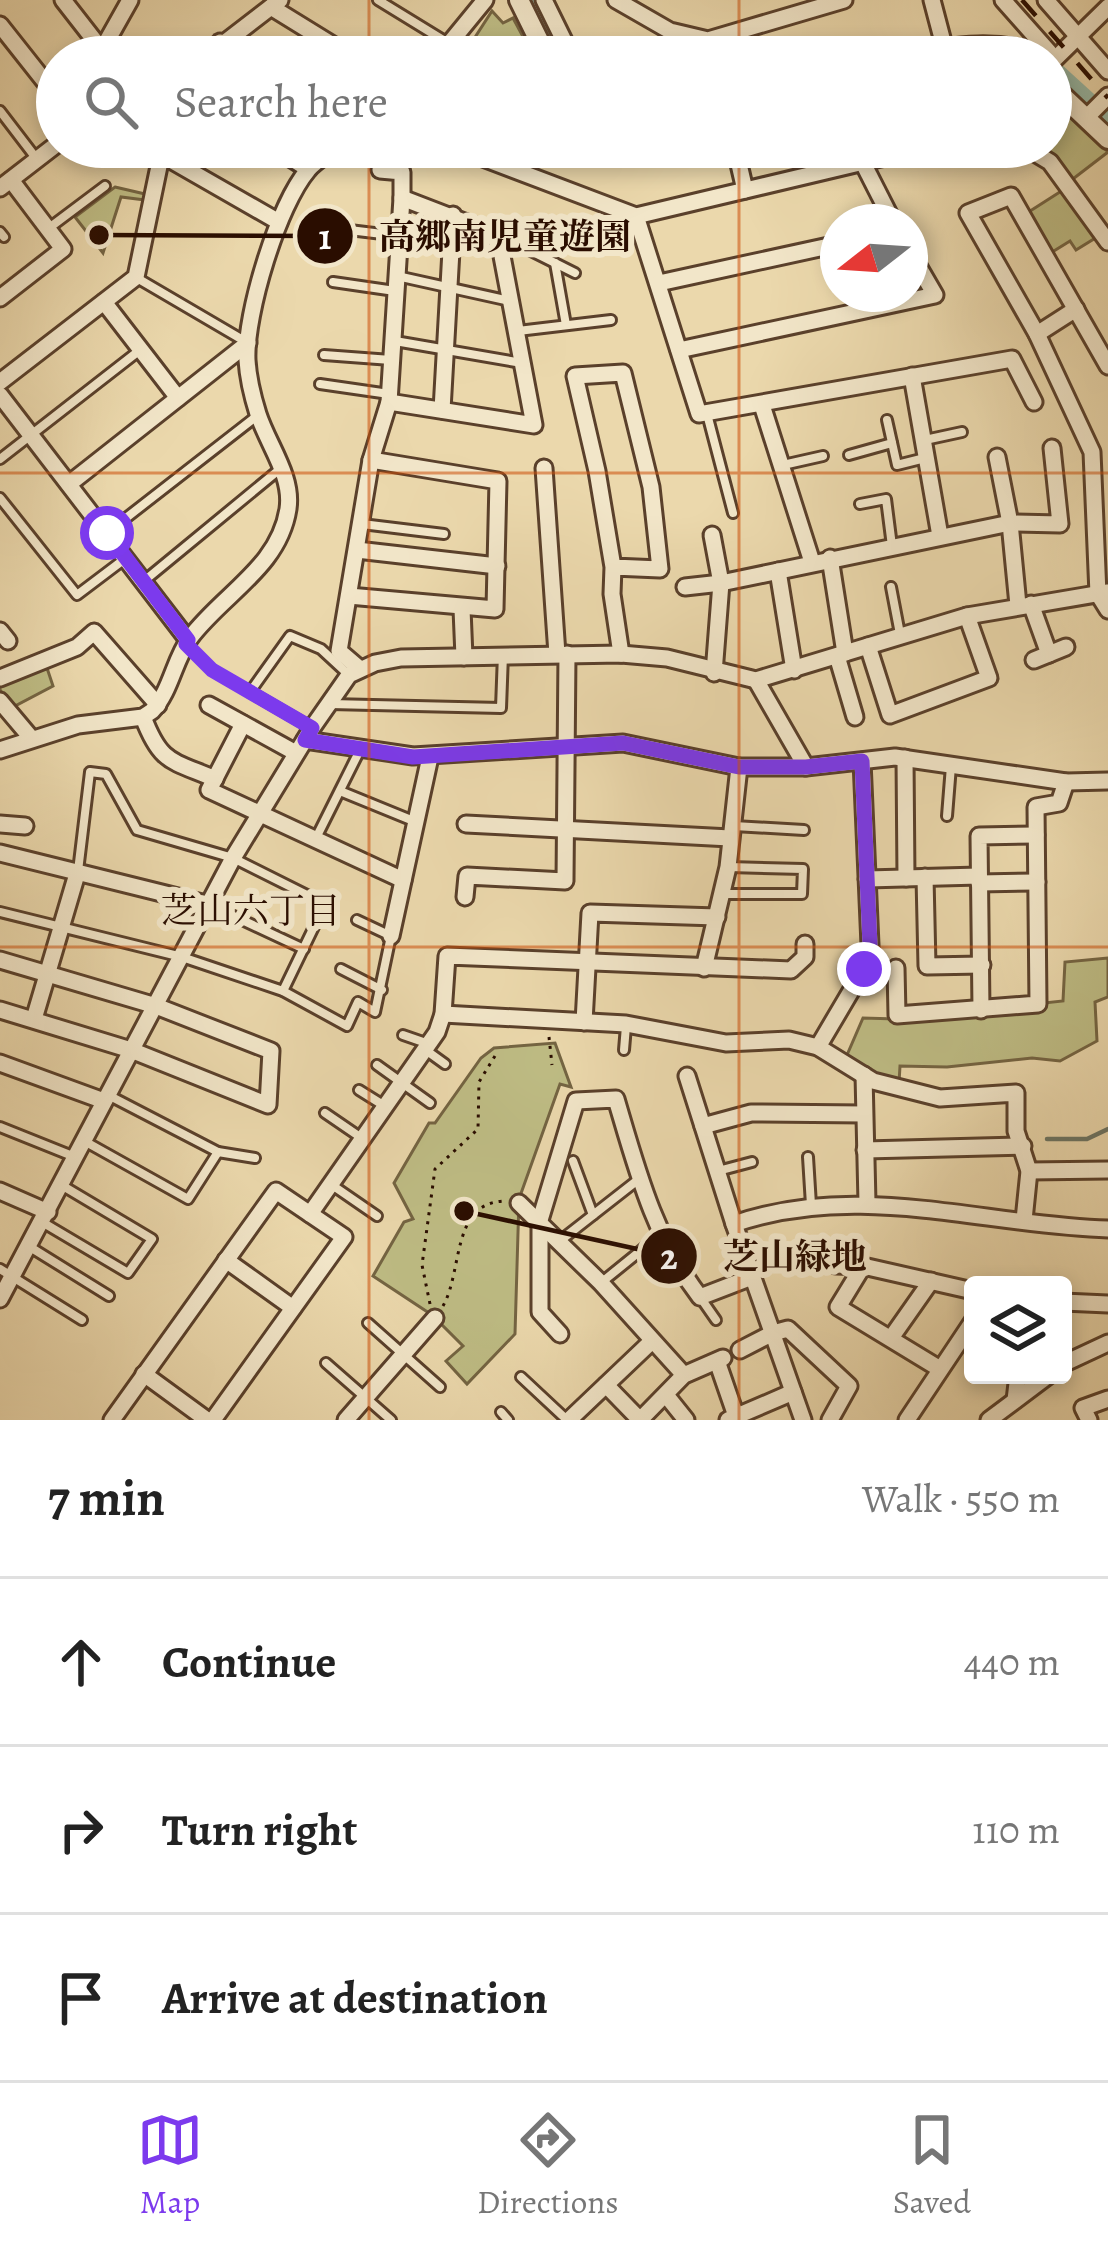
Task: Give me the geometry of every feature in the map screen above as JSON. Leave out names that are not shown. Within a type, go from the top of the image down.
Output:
[{"type":"street","points":[[64,0],[88,36]]},
{"type":"street","points":[[110,36],[130,0]]},
{"type":"street","points":[[456,36],[485,0]]},
{"type":"street","points":[[519,0],[537,36]]},
{"type":"street","points":[[544,0],[562,36]]},
{"type":"street","points":[[616,0],[682,36]]},
{"type":"street","points":[[744,36],[844,0]]},
{"type":"street","points":[[932,0],[942,36]]},
{"type":"street","points":[[1003,0],[1035,36]]},
{"type":"street","points":[[1046,0],[1108,71]]},
{"type":"street","points":[[230,36],[275,3],[322,36]]},
{"type":"street","points":[[1072,43],[1108,7]]},
{"type":"street","points":[[0,25],[36,71]]},
{"type":"street","points":[[1096,108],[1108,140]]},
{"type":"street","points":[[0,298],[62,249],[3,185],[36,160]]},
{"type":"street","points":[[0,382],[136,278],[159,168]]},
{"type":"street","points":[[191,168],[279,222]]},
{"type":"street","points":[[0,750],[78,725],[143,717],[158,705],[187,642],[272,554],[289,503],[281,468],[258,415],[248,343],[267,254],[279,222],[311,168]]},
{"type":"street","points":[[510,168],[636,215],[841,168]]},
{"type":"street","points":[[740,168],[745,190]]},
{"type":"street","points":[[866,168],[884,204]]},
{"type":"street","points":[[1054,168],[1108,242]]},
{"type":"street","points":[[354,672],[339,650],[371,460],[389,398],[402,198],[403,172],[380,170]]},
{"type":"street","points":[[1108,366],[1011,196],[968,213],[1100,451],[1103,593],[1108,610]]},
{"type":"street","points":[[389,398],[534,424],[498,235],[402,198]]},
{"type":"street","points":[[442,410],[452,215]]},
{"type":"street","points":[[636,215],[700,414],[1012,359],[1034,402]]},
{"type":"street","points":[[658,283],[820,248]]},
{"type":"street","points":[[104,302],[178,398]]},
{"type":"street","points":[[1037,334],[1076,309]]},
{"type":"street","points":[[679,350],[859,312]]},
{"type":"street","points":[[69,484],[248,343]]},
{"type":"street","points":[[613,567],[660,569],[651,487],[623,373],[575,376],[613,567],[621,654]]},
{"type":"street","points":[[912,376],[940,536]]},
{"type":"street","points":[[0,395],[187,642]]},
{"type":"street","points":[[762,405],[812,562]]},
{"type":"street","points":[[685,586],[721,583],[1010,523],[1060,524],[1052,448]]},
{"type":"street","points":[[997,457],[1024,604],[1041,657],[1066,647]]},
{"type":"street","points":[[350,596],[495,609],[498,481],[371,460]]},
{"type":"street","points":[[465,897],[467,876],[565,881],[562,654],[544,468]]},
{"type":"street","points":[[712,535],[721,583],[714,673]]},
{"type":"street","points":[[357,550],[496,566]]},
{"type":"street","points":[[830,558],[841,654],[855,717]]},
{"type":"street","points":[[778,571],[794,670]]},
{"type":"street","points":[[0,1299],[7,1272],[30,1247],[233,858],[304,740],[354,672],[401,658],[621,654],[667,658],[756,680],[967,616],[1103,593]]},
{"type":"street","points":[[462,608],[464,657]]},
{"type":"street","points":[[868,646],[890,715],[989,678],[967,616]]},
{"type":"street","points":[[0,678],[77,647],[94,632],[158,705]]},
{"type":"street","points":[[756,680],[806,767]]},
{"type":"street","points":[[0,701],[32,739]]},
{"type":"street","points":[[209,705],[244,724],[304,740],[430,757],[623,743],[739,767],[806,767],[905,758],[1066,782],[1108,781]]},
{"type":"street","points":[[143,717],[163,757],[215,779]]},
{"type":"street","points":[[244,724],[209,790],[403,880]]},
{"type":"street","points":[[391,936],[430,757]]},
{"type":"street","points":[[905,758],[906,878]]},
{"type":"street","points":[[818,1047],[854,983],[864,969],[871,968],[862,761]]},
{"type":"street","points":[[704,968],[728,867],[739,767]]},
{"type":"street","points":[[896,968],[897,1016],[1038,1004],[1036,807],[1059,803],[1066,782]]},
{"type":"street","points":[[0,824],[25,826]]},
{"type":"street","points":[[466,824],[731,832]]},
{"type":"street","points":[[981,1010],[979,836],[1036,835]]},
{"type":"street","points":[[0,853],[210,905]]},
{"type":"street","points":[[34,1019],[77,874]]},
{"type":"street","points":[[926,877],[927,966],[982,965]]},
{"type":"street","points":[[867,879],[1037,882]]},
{"type":"street","points":[[584,1022],[590,913],[717,917]]},
{"type":"street","points":[[310,1214],[427,1047],[443,1014],[446,956],[791,970],[805,956],[805,944]]},
{"type":"street","points":[[0,960],[156,1006],[271,1051],[268,1105],[131,1050],[0,1010]]},
{"type":"street","points":[[443,1014],[626,1024],[726,1043],[789,1040],[818,1047],[873,1081],[940,1098],[1016,1093],[1016,1131],[1029,1172],[1024,1220]]},
{"type":"street","points":[[0,1063],[106,1098]]},
{"type":"street","points":[[864,1075],[867,1203]]},
{"type":"street","points":[[687,1076],[803,1420]]},
{"type":"street","points":[[560,1334],[540,1312],[540,1220],[576,1101],[616,1099],[660,1235],[700,1297],[752,1277]]},
{"type":"street","points":[[703,1126],[751,1114],[864,1114]]},
{"type":"street","points":[[865,1150],[1023,1146]]},
{"type":"street","points":[[1029,1172],[1108,1170]]},
{"type":"street","points":[[0,1191],[45,1217]]},
{"type":"street","points":[[112,1420],[144,1375],[226,1260],[276,1191],[344,1237],[210,1420],[144,1375]]},
{"type":"street","points":[[519,1202],[685,1375]]},
{"type":"street","points":[[734,1224],[812,1205],[867,1203],[1108,1228]]},
{"type":"street","points":[[226,1260],[293,1308]]},
{"type":"street","points":[[836,1264],[964,1289]]},
{"type":"street","points":[[863,1266],[838,1307],[940,1369]]},
{"type":"street","points":[[891,1339],[931,1281]]},
{"type":"street","points":[[1072,1302],[1108,1304]]},
{"type":"street","points":[[346,1420],[435,1318]]},
{"type":"street","points":[[740,1350],[788,1329],[849,1386],[830,1420]]},
{"type":"street","points":[[907,1420],[964,1334]]},
{"type":"street","points":[[568,1420],[652,1341]]},
{"type":"street","points":[[1072,1360],[1108,1343]]},
{"type":"street","points":[[606,1384],[640,1420],[685,1375],[720,1360],[732,1418],[793,1392]]},
{"type":"street","points":[[1016,1400],[1017,1384]]},
{"type":"street","points":[[989,1420],[1036,1384]]},
{"type":"street","points":[[666,1395],[686,1420]]},
{"type":"street","points":[[1089,1420],[1083,1408],[1108,1399]]},
{"type":"lane","points":[[378,0],[436,36]]},
{"type":"lane","points":[[0,111],[36,158]]},
{"type":"lane","points":[[48,229],[105,186]]},
{"type":"lane","points":[[340,229],[399,236]]},
{"type":"lane","points":[[498,235],[574,273]]},
{"type":"lane","points":[[555,263],[566,326]]},
{"type":"lane","points":[[136,278],[248,343]]},
{"type":"lane","points":[[333,282],[449,286],[512,301]]},
{"type":"lane","points":[[518,331],[611,320]]},
{"type":"lane","points":[[394,340],[524,363]]},
{"type":"lane","points":[[0,459],[140,350]]},
{"type":"lane","points":[[324,355],[392,360]]},
{"type":"lane","points":[[320,383],[389,398]]},
{"type":"lane","points":[[706,412],[733,513]]},
{"type":"lane","points":[[107,533],[258,415]]},
{"type":"lane","points":[[887,420],[897,465],[962,432]]},
{"type":"lane","points":[[849,455],[892,443]]},
{"type":"lane","points":[[781,465],[824,456]]},
{"type":"lane","points":[[144,580],[281,468]]},
{"type":"lane","points":[[0,499],[77,595],[126,558]]},
{"type":"lane","points":[[860,504],[886,499],[892,546]]},
{"type":"lane","points":[[361,524],[444,534]]},
{"type":"lane","points":[[891,587],[901,636]]},
{"type":"lane","points":[[304,740],[250,692],[290,636],[321,649],[354,672]]},
{"type":"lane","points":[[328,704],[501,708],[503,655]]},
{"type":"lane","points":[[315,839],[360,750]]},
{"type":"lane","points":[[947,816],[952,766]]},
{"type":"lane","points":[[77,874],[90,772],[106,774],[137,830],[233,858],[325,904],[283,991]]},
{"type":"lane","points":[[340,790],[416,822]]},
{"type":"lane","points":[[731,832],[804,830]]},
{"type":"lane","points":[[723,894],[802,894],[803,869],[728,867]]},
{"type":"lane","points":[[210,905],[304,949]]},
{"type":"lane","points":[[0,912],[182,956],[283,991],[347,1026],[358,1002],[374,1012],[391,936],[357,920]]},
{"type":"lane","points":[[341,969],[382,990]]},
{"type":"lane","points":[[624,1050],[626,1024]]},
{"type":"lane","points":[[403,1035],[427,1047],[445,1064]]},
{"type":"lane","points":[[377,1064],[430,1103]]},
{"type":"lane","points":[[359,1090],[386,1107]]},
{"type":"lane","points":[[106,1098],[218,1152],[255,1158]]},
{"type":"lane","points":[[325,1113],[363,1139]]},
{"type":"lane","points":[[0,1127],[76,1157]]},
{"type":"lane","points":[[85,1141],[188,1198],[218,1152]]},
{"type":"lane","points":[[808,1157],[812,1205]]},
{"type":"lane","points":[[573,1161],[593,1215]]},
{"type":"lane","points":[[717,1172],[752,1162]]},
{"type":"lane","points":[[560,1241],[639,1179]]},
{"type":"lane","points":[[45,1217],[128,1273],[152,1239],[62,1185]]},
{"type":"lane","points":[[332,1185],[376,1216]]},
{"type":"lane","points":[[601,1283],[660,1235]]},
{"type":"lane","points":[[30,1247],[110,1296]]},
{"type":"lane","points":[[7,1272],[82,1320]]},
{"type":"lane","points":[[700,1297],[716,1320]]},
{"type":"lane","points":[[368,1322],[440,1387]]},
{"type":"lane","points":[[326,1363],[392,1420]]},
{"type":"lane","points":[[521,1377],[568,1420]]},
{"type":"path","points":[[187,642],[212,670],[250,692]]},
{"type":"path","points":[[550,1021],[552,1065]]},
{"type":"path","points":[[435,1318],[422,1276],[434,1169],[478,1129],[478,1082],[498,1051]]},
{"type":"path","points":[[435,1318],[453,1285],[467,1222],[491,1202],[519,1202]]},
{"type":"shaded area","points":[[492,11],[503,23],[513,18],[523,36],[476,36]]},
{"type":"shaded area","points":[[1072,117],[1108,152],[1069,182],[1061,168],[1072,168]]},
{"type":"shaded area","points":[[115,187],[145,194],[145,200],[121,197],[103,253],[75,217]]},
{"type":"shaded area","points":[[1063,190],[1097,237],[1076,250],[1070,241],[1049,254],[1027,213]]},
{"type":"shaded area","points":[[45,662],[53,686],[13,707],[0,683]]},
{"type":"shaded area","points":[[1108,958],[1108,997],[1095,1002],[1097,1041],[1060,1061],[1032,1058],[947,1067],[900,1066],[899,1083],[866,1072],[847,1055],[863,1018],[897,1019],[1063,1001],[1065,962]]},
{"type":"shaded area","points":[[555,1043],[571,1087],[560,1084],[519,1199],[515,1334],[467,1384],[446,1361],[463,1346],[432,1315],[373,1276],[404,1222],[413,1219],[394,1183],[429,1123],[435,1123],[481,1058],[494,1048]]},
{"type":"waterway","points":[[532,0],[550,36]]},
{"type":"waterway","points":[[1072,90],[1108,123]]},
{"type":"waterway","points":[[1047,1139],[1087,1139],[1108,1129]]},
{"type":"railway","points":[[1022,0],[1054,36]]},
{"type":"railway","points":[[1072,57],[1108,98]]},
{"type":"place","name":"高郷南児童遊園","points":[[99,235]]},
{"type":"place","name":"芝山緑地","points":[[464,1211]]},
{"type":"district","name":"芝山六丁目","points":[[251,910]]},
{"type":"route","points":[[107,533],[188,640],[186,644],[212,670],[312,728],[305,740],[413,757],[623,743],[739,767],[862,761],[871,968],[864,969]]}]
